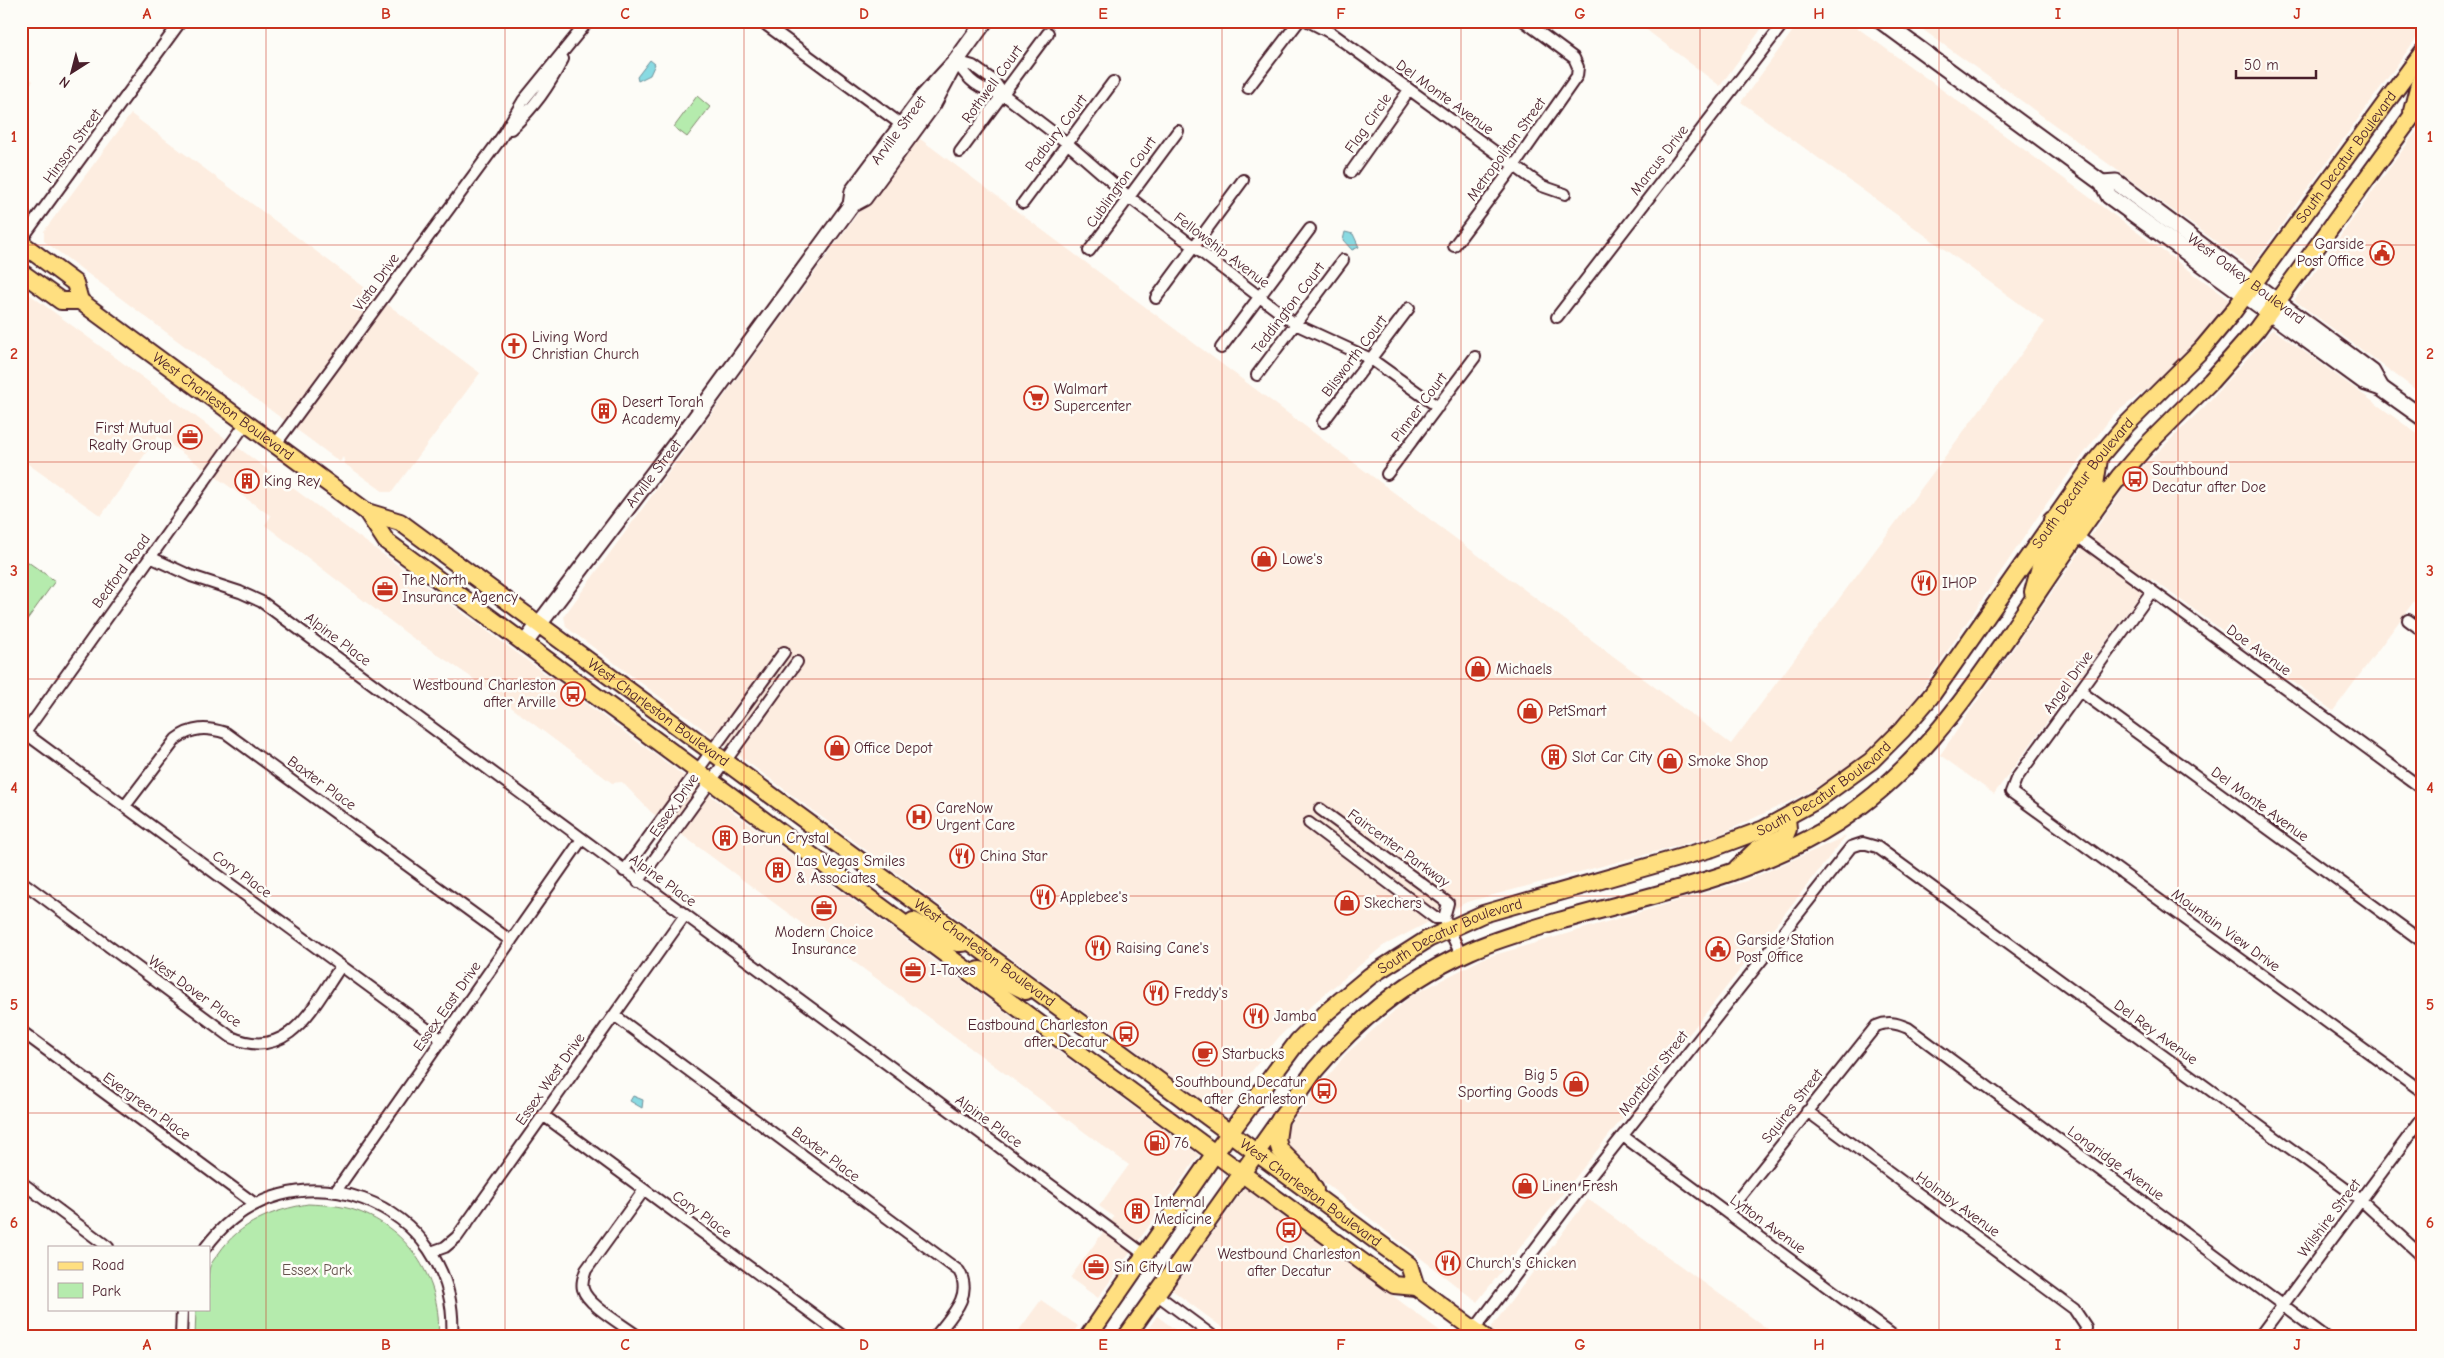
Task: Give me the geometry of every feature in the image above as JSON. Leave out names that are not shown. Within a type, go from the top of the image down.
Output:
[{"type":"main road","name":"South Decatur Boulevard","points":[[1088,1337],[1214,1153],[1298,1041],[1322,1016],[1378,971],[1446,923],[1713,848],[1748,836],[1787,818],[1857,773],[1907,725],[1946,674],[2052,520],[2099,456],[2145,405],[2202,348],[2250,290],[2423,52]]},
{"type":"main road","points":[[2410,118],[2419,84],[2423,79]]},
{"type":"main road","name":"South Decatur Boulevard","points":[[1126,1337],[1280,1116],[1320,1064],[1362,1020],[1417,980],[1461,955],[1516,934],[1732,873],[1786,852],[1822,832],[1870,799],[1899,774],[1930,743],[1956,712],[2077,536],[2132,462],[2223,368],[2273,307],[2423,101]]},
{"type":"main road","points":[[21,242],[76,283],[80,301]]},
{"type":"main road","name":"West Charleston Boulevard","points":[[21,272],[61,301],[80,301],[367,512],[400,522],[539,624],[866,896],[1394,1285],[1416,1287],[1479,1333]]},
{"type":"main road","points":[[2077,536],[2071,530],[2070,525],[2094,485],[2099,456]]},
{"type":"main road","name":"West Charleston Boulevard","points":[[367,512],[386,541],[524,644],[703,760],[969,942],[1230,1132],[1409,1266],[1416,1287]]},
{"type":"main road","points":[[2030,604],[2040,567],[2059,536],[2059,530],[2052,520]]},
{"type":"main road","points":[[1732,873],[1757,849],[1785,836],[1788,829],[1787,818]]},
{"type":"main road","points":[[866,896],[952,943],[963,945],[969,942]]},
{"type":"main road","points":[[971,973],[980,970],[991,972],[1004,982],[1048,1000]]},
{"type":"main road","points":[[1280,1116],[1277,1133],[1280,1150],[1306,1176],[1322,1201]]},
{"type":"street","name":"Hinson Street","points":[[21,242],[181,21]]},
{"type":"street","name":"Vista Drive","points":[[275,445],[501,138],[540,79],[571,46],[588,21]]},
{"type":"street","points":[[761,21],[902,125],[918,123]]},
{"type":"street","name":"Arville Street","points":[[851,205],[853,191],[866,173],[923,96],[956,61],[985,21]]},
{"type":"street","points":[[1248,88],[1299,21]]},
{"type":"street","name":"Del Monte Avenue","points":[[1308,21],[1333,34],[1542,186],[1565,194]]},
{"type":"street","name":"Metropolitan Street","points":[[1454,246],[1514,166],[1577,76],[1578,67],[1574,58],[1524,21]]},
{"type":"street","name":"Marcus Drive","points":[[1557,317],[1785,21]]},
{"type":"street","name":"West Oakey Boulevard","points":[[1881,21],[2102,183],[2109,196],[2250,290],[2366,383],[2381,388],[2423,418]]},
{"type":"street","name":"Rothwell Court","points":[[960,152],[1048,33]]},
{"type":"street","name":"Arville Street","points":[[524,644],[694,420],[851,205],[864,198],[933,104],[956,61]]},
{"type":"street","name":"Fellowship Avenue","points":[[956,61],[965,76],[986,91],[1002,94],[1067,143],[1128,197],[1295,324],[1371,359],[1438,407]]},
{"type":"street","name":"Padbury Court","points":[[1023,203],[1112,82]]},
{"type":"street","name":"Flag Circle","points":[[1352,172],[1409,90]]},
{"type":"street","name":"Cublington Court","points":[[1089,251],[1178,131]]},
{"type":"street","points":[[866,173],[883,172]]},
{"type":"street","points":[[1156,298],[1243,180]]},
{"type":"street","points":[[1221,348],[1310,229]]},
{"type":"street","name":"Teddington Court","points":[[1257,375],[1343,260]]},
{"type":"street","name":"Blisworth Court","points":[[1323,422],[1409,308]]},
{"type":"street","name":"Pinner Court","points":[[1387,474],[1475,357]]},
{"type":"street","name":"Bedford Road","points":[[23,735],[246,423]]},
{"type":"street","name":"Doe Avenue","points":[[2077,536],[2423,789]]},
{"type":"street","name":"Alpine Place","points":[[150,557],[191,576],[240,592],[262,602],[638,882],[1144,1254]]},
{"type":"street","name":"Angel Drive","points":[[2011,792],[2016,779],[2152,591]]},
{"type":"street","points":[[2408,620],[2423,631]]},
{"type":"street","points":[[703,760],[784,652]]},
{"type":"street","points":[[718,771],[796,662]]},
{"type":"street","name":"Del Monte Avenue","points":[[2080,691],[2423,942]]},
{"type":"street","name":"Baxter Place","points":[[125,806],[176,739],[185,732],[203,728],[226,732],[511,941]]},
{"type":"street","name":"Cory Place","points":[[23,735],[125,806],[442,1040]]},
{"type":"street","name":"Essex Drive","points":[[624,871],[703,760]]},
{"type":"street","name":"Essex Drive","points":[[638,882],[718,771]]},
{"type":"street","name":"Mountain View Drive","points":[[2011,792],[2423,1092]]},
{"type":"street","name":"Faircenter Parkway","points":[[1320,808],[1448,903],[1446,923],[1461,955]]},
{"type":"street","points":[[1309,824],[1435,918],[1446,923]]},
{"type":"street","name":"Essex East Drive","points":[[336,1191],[582,839]]},
{"type":"street","name":"Montclair Street","points":[[1479,1333],[1623,1136],[1851,847],[1863,843]]},
{"type":"street","name":"Del Rey Avenue","points":[[1863,843],[1878,847],[2361,1200],[2423,1257]]},
{"type":"street","name":"West Dover Place","points":[[21,881],[231,1037],[244,1043],[267,1044],[289,1035],[299,1025],[341,966]]},
{"type":"street","name":"Essex West Drive","points":[[431,1252],[445,1247],[457,1237],[684,915]]},
{"type":"street","name":"Baxter Place","points":[[614,1015],[959,1271],[965,1285],[963,1299],[935,1337]]},
{"type":"street","name":"Squires Street","points":[[1727,1213],[1876,1026],[1884,1022]]},
{"type":"street","name":"Longridge Avenue","points":[[1884,1022],[1908,1028],[2326,1337]]},
{"type":"street","name":"Evergreen Place","points":[[21,1031],[255,1204]]},
{"type":"street","name":"Holmby Avenue","points":[[1807,1111],[2074,1309],[2085,1332]]},
{"type":"street","name":"Cory Place","points":[[543,1115],[844,1337]]},
{"type":"street","name":"Wilshire Street","points":[[2259,1337],[2423,1117]]},
{"type":"street","name":"Lytton Avenue","points":[[1623,1136],[1895,1337]]},
{"type":"street","points":[[21,1182],[107,1246]]},
{"type":"street","points":[[207,1246],[215,1234],[234,1218],[255,1204],[281,1194],[308,1190],[336,1191],[368,1199],[396,1215],[420,1236],[431,1252],[449,1290],[453,1320],[452,1337]]},
{"type":"street","points":[[639,1337],[592,1302],[582,1287],[582,1279],[586,1270],[644,1190]]},
{"type":"street","points":[[1156,1294],[1214,1337]]},
{"type":"street","points":[[182,1310],[182,1337]]},
{"type":"street","points":[[21,1333],[26,1337]]},
{"type":"shaded area","points":[[1635,21],[1767,21],[1720,86]]},
{"type":"shaded area","points":[[1800,21],[1848,21],[2230,300],[2177,366],[2113,415],[2047,503],[1905,714],[1856,764],[1801,796],[1718,835],[1467,902],[1383,946],[1314,1003],[1279,1037],[1228,1101],[1209,1105],[566,627],[564,616],[915,135],[1731,744],[2045,322],[1741,102]]},
{"type":"shaded area","points":[[1911,21],[2423,21],[2423,29],[2251,267]]},
{"type":"shaded area","points":[[21,72],[33,81],[21,96]]},
{"type":"shaded area","points":[[131,114],[480,373],[392,492],[384,492],[345,464],[343,457],[340,462],[44,241],[44,231]]},
{"type":"shaded area","points":[[2423,122],[2423,395],[2294,300]]},
{"type":"shaded area","points":[[21,288],[1199,1155],[1098,1298],[1070,1278],[1114,1217],[1099,1206],[1129,1165],[651,812],[622,782],[612,783],[471,677],[410,636],[265,525],[271,516],[158,436],[101,516],[21,459]]},
{"type":"shaded area","points":[[2273,329],[2423,438],[2423,589],[2333,711],[2152,579],[1994,794],[1940,755],[2131,478],[2205,406]]},
{"type":"shaded area","points":[[1846,836],[1477,1302],[1313,1174],[1286,1150],[1281,1135],[1346,1054],[1411,996],[1484,958],[1746,881]]},
{"type":"shaded area","points":[[1246,1186],[1448,1337],[1235,1337],[1172,1290]]},
{"type":"shaded area","points":[[1588,1199],[1779,1337],[1484,1337]]},
{"type":"shaded area","points":[[1041,1300],[1078,1326],[1070,1337],[1014,1337]]},
{"type":"shaded area","points":[[1157,1316],[1185,1337],[1142,1337]]},
{"type":"green space","points":[[697,96],[710,107],[687,137],[674,127]]},
{"type":"green space","points":[[21,557],[55,581],[21,628]]},
{"type":"green space","name":"Essex Park","points":[[308,1204],[339,1206],[351,1209],[376,1219],[407,1244],[419,1260],[435,1297],[438,1337],[195,1337],[196,1310],[210,1310],[210,1268],[214,1259],[236,1234],[247,1226],[270,1214]]},
{"type":"water","points":[[650,60],[655,64],[650,75],[638,81],[637,77]]},
{"type":"water","points":[[1345,232],[1353,234],[1359,247],[1352,250],[1343,240]]},
{"type":"water","points":[[633,1096],[643,1100],[642,1108],[630,1101]]},
{"type":"place","name":"Garside Post Office","points":[[2382,253]]},
{"type":"place","name":"Living Word Christian Church","points":[[514,346]]},
{"type":"place","name":"Walmart Supercenter","points":[[1036,398]]},
{"type":"place","name":"Desert Torah Academy","points":[[604,411]]},
{"type":"place","name":"First Mutual Realty Group","points":[[190,437]]},
{"type":"place","name":"Southbound Decatur after Doe","points":[[2135,479]]},
{"type":"place","name":"King Rey","points":[[247,481]]},
{"type":"place","name":"Lowe's","points":[[1264,559]]},
{"type":"place","name":"IHOP","points":[[1924,583]]},
{"type":"place","name":"The North Insurance Agency","points":[[385,589]]},
{"type":"place","name":"Michaels","points":[[1478,669]]},
{"type":"place","name":"Westbound Charleston after Arville","points":[[573,694]]},
{"type":"place","name":"PetSmart","points":[[1530,711]]},
{"type":"place","name":"Office Depot","points":[[837,748]]},
{"type":"place","name":"Slot Car City","points":[[1554,757]]},
{"type":"place","name":"Smoke Shop","points":[[1670,761]]},
{"type":"place","name":"CareNow Urgent Care","points":[[919,817]]},
{"type":"place","name":"Borun Crystal","points":[[725,838]]},
{"type":"place","name":"China Star","points":[[962,856]]},
{"type":"place","name":"Las Vegas Smiles & Associates","points":[[778,870]]},
{"type":"place","name":"Applebee's","points":[[1043,897]]},
{"type":"place","name":"Skechers","points":[[1347,903]]},
{"type":"place","name":"Modern Choice Insurance","points":[[824,908]]},
{"type":"place","name":"Raising Cane's","points":[[1098,948]]},
{"type":"place","name":"Garside Station Post Office","points":[[1718,949]]},
{"type":"place","name":"I-Taxes","points":[[913,970]]},
{"type":"place","name":"Freddy's","points":[[1156,993]]},
{"type":"place","name":"Jamba","points":[[1256,1016]]},
{"type":"place","name":"Eastbound Charleston after Decatur","points":[[1126,1034]]},
{"type":"place","name":"Starbucks","points":[[1205,1054]]},
{"type":"place","name":"Big 5 Sporting Goods","points":[[1576,1084]]},
{"type":"place","name":"Southbound Decatur after Charleston","points":[[1324,1091]]},
{"type":"place","name":"76","points":[[1157,1143]]},
{"type":"place","name":"Linen Fresh","points":[[1525,1186]]},
{"type":"place","name":"Internal Medicine","points":[[1137,1211]]},
{"type":"place","name":"Westbound Charleston after Decatur","points":[[1289,1230]]},
{"type":"place","name":"Church's Chicken","points":[[1448,1263]]},
{"type":"place","name":"Sin City Law","points":[[1096,1267]]}]
